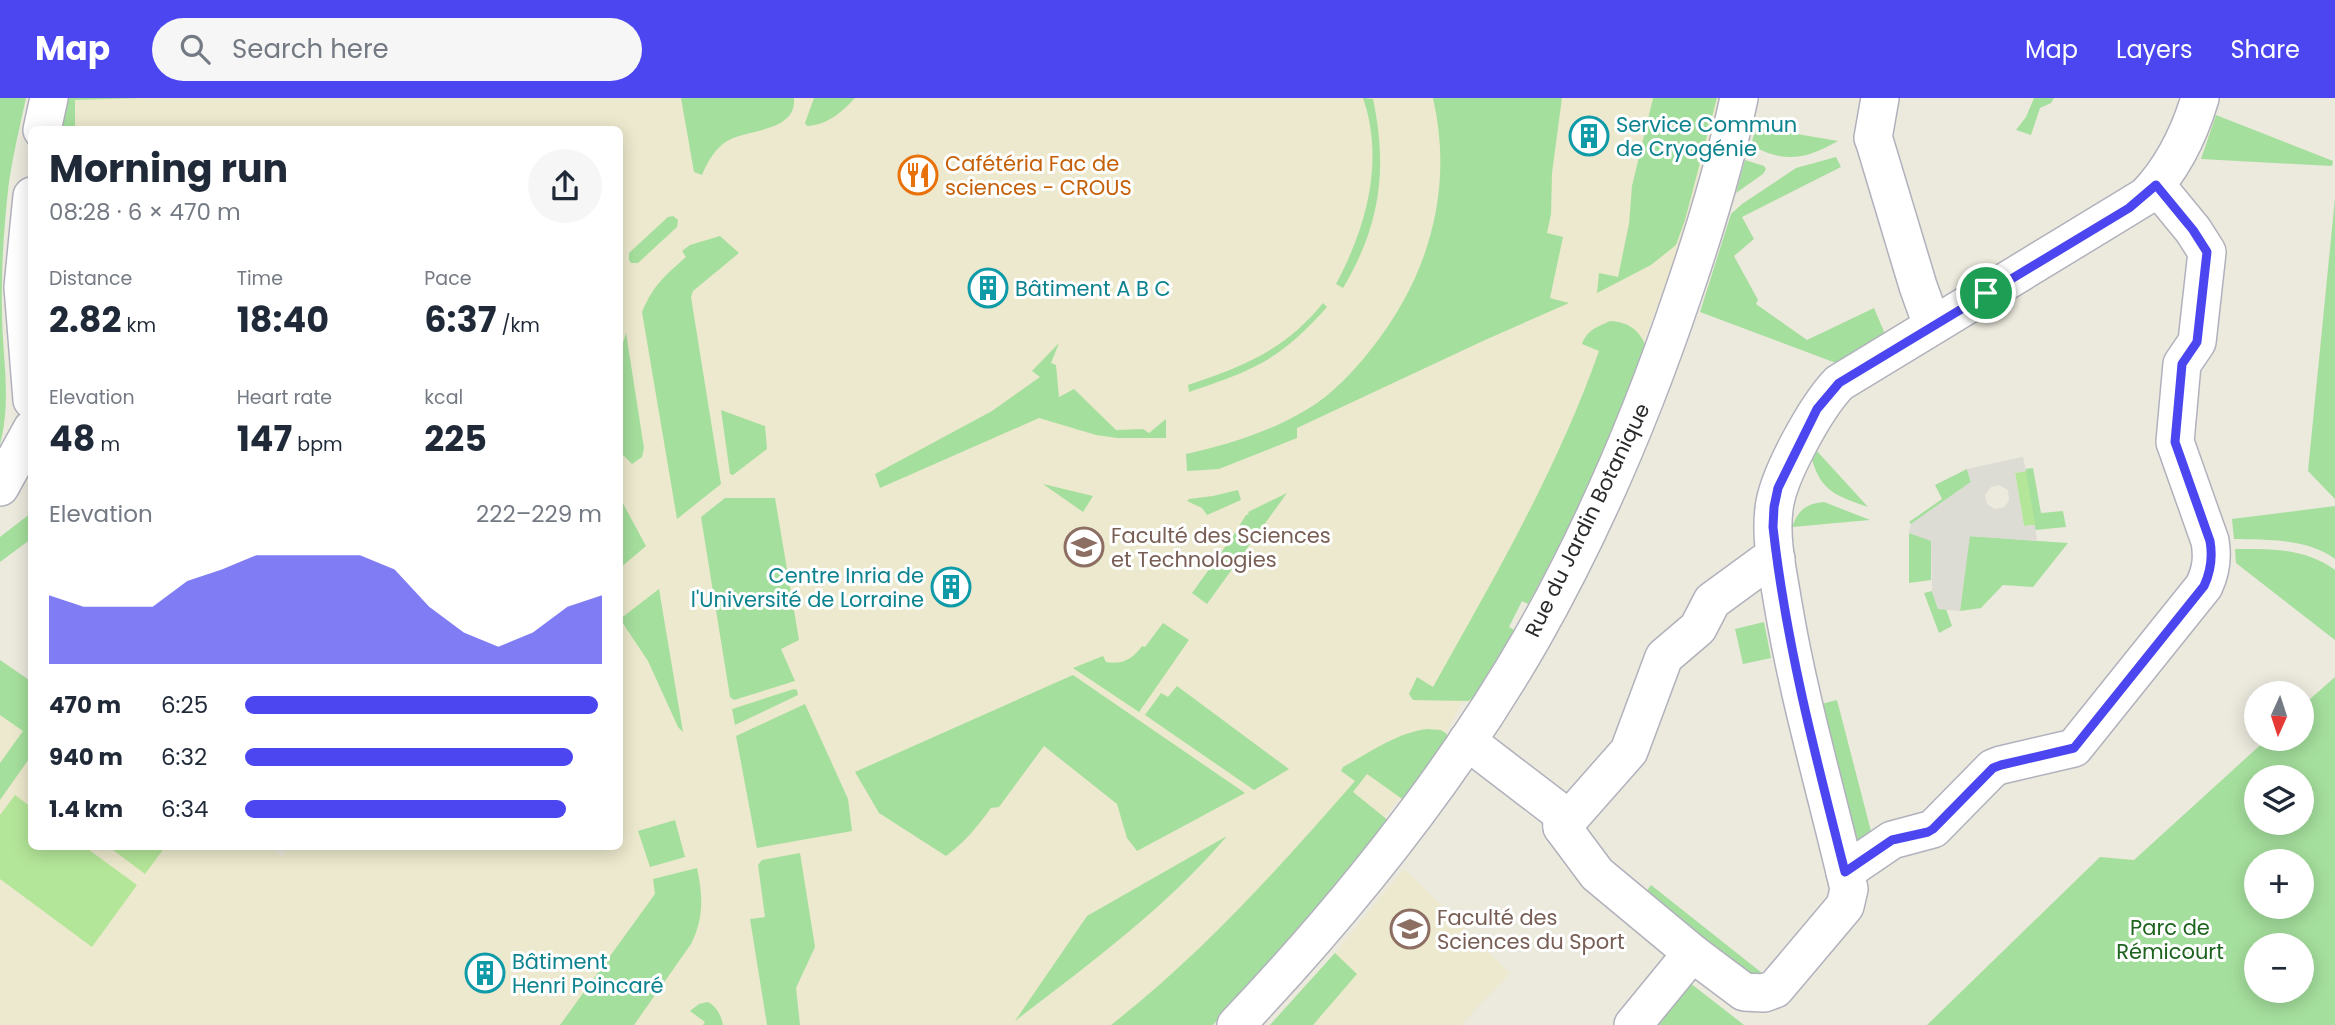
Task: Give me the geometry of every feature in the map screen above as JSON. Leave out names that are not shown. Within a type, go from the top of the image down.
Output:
[{"type":"street","points":[[43,126],[49,98]]},
{"type":"street","name":"Rue du Jardin Botanique","points":[[1236,1025],[1335,916],[1419,810],[1462,749],[1532,638],[1618,463],[1651,387],[1701,243],[1739,98]]},
{"type":"street","points":[[1880,98],[1874,143],[1931,325]]},
{"type":"street","points":[[1562,827],[1597,874],[1692,953],[1744,992],[1761,1009],[1845,906],[1849,889],[1791,648],[1773,527],[1778,488],[1817,409],[1839,383],[1931,325],[2129,208],[2166,173],[2188,134],[2200,98]]},
{"type":"street","points":[[1845,872],[1892,840],[1933,829],[1993,768],[2074,748],[2210,575],[2210,541],[2175,442],[2182,364],[2197,342],[2207,252],[2193,230],[2156,185]]},
{"type":"street","points":[[28,236],[23,287],[28,350]]},
{"type":"street","points":[[0,487],[28,436]]},
{"type":"street","points":[[1462,749],[1548,828],[1562,827],[1629,751],[1664,657],[1698,628],[1712,601],[1764,563],[1776,559]]},
{"type":"street","points":[[1633,1025],[1692,953]]},
{"type":"shaded area","name":"Faculté des Sciences et Technologies","points":[[68,98],[1720,98],[1682,240],[1634,367],[1441,743],[1334,884],[1206,1025],[0,1025],[0,660],[28,681],[28,850],[273,850],[282,857],[287,850],[623,850],[623,126],[61,126]]},
{"type":"shaded area","points":[[2023,457],[2026,471],[2015,473],[2024,526],[2035,525],[2037,541],[1970,536],[1960,611],[1938,609],[1932,591],[1931,541],[1909,533],[1911,524],[1971,482],[1967,469]],"holes":[[[1999,485],[2008,490],[2009,500],[2005,507],[1995,509],[1987,504],[1985,495],[1991,487]]]},
{"type":"shaded area","name":"Faculté des Sciences du Sport","points":[[1404,869],[1510,973],[1461,1025],[1270,1025],[1335,953]]},
{"type":"green space","points":[[0,98],[26,98],[11,172],[4,230],[2,328],[6,394],[0,444]]},
{"type":"green space","points":[[68,98],[142,98],[75,100],[75,126],[61,126]]},
{"type":"green space","points":[[681,98],[794,98],[793,110],[787,118],[768,128],[724,143],[711,158],[702,175],[694,172]]},
{"type":"green space","points":[[814,98],[855,98],[834,117],[807,126],[805,123]]},
{"type":"green space","points":[[1363,98],[1373,99],[1378,125],[1378,197],[1365,242],[1343,288],[1336,284],[1364,217],[1372,170],[1369,122]]},
{"type":"green space","points":[[1433,98],[1562,98],[1547,233],[1563,237],[1550,298],[1569,303],[1297,428],[1297,438],[1219,469],[1187,471],[1186,454],[1263,431],[1292,418],[1325,397],[1358,365],[1392,320],[1422,261],[1438,198],[1439,132]]},
{"type":"green space","points":[[1653,98],[1717,98],[1685,220],[1676,245],[1651,265],[1597,293],[1599,273],[1618,277],[1629,224],[1632,186]]},
{"type":"green space","points":[[2034,98],[2054,98],[2051,103],[2040,108],[2031,135],[2016,130],[2026,117]]},
{"type":"green space","points":[[2216,115],[2333,161],[2332,166],[2201,159]]},
{"type":"green space","points":[[1756,127],[1838,141],[1816,152],[1785,157],[1751,145]]},
{"type":"green space","points":[[1836,157],[1841,167],[1742,217],[1754,239],[1734,256],[1758,300],[1756,304],[1807,340],[1874,308],[1885,334],[1844,366],[1700,312],[1731,214],[1796,168]]},
{"type":"green space","points":[[1745,160],[1766,169],[1736,193]]},
{"type":"green space","points":[[2335,198],[2335,499],[2308,471]]},
{"type":"green space","points":[[673,216],[678,220],[677,227],[638,263],[631,263],[629,253],[668,217]]},
{"type":"green space","points":[[720,236],[739,253],[693,291],[691,297],[721,484],[677,519],[642,312],[655,288],[686,257],[682,251],[690,245]]},
{"type":"green space","points":[[1323,303],[1327,307],[1295,340],[1265,361],[1189,392],[1188,385],[1245,364],[1278,345],[1309,319]]},
{"type":"green space","points":[[1610,321],[1633,328],[1647,349],[1585,498],[1528,604],[1522,601],[1509,627],[1514,630],[1473,698],[1468,701],[1413,700],[1409,694],[1417,677],[1433,687],[1523,523],[1564,438],[1599,351],[1582,344],[1584,339],[1597,327]]},
{"type":"green space","points":[[626,333],[644,448],[642,457],[632,464],[623,455],[623,342]]},
{"type":"green space","points":[[1059,343],[1051,363],[1056,365],[1059,397],[1074,389],[1116,430],[1143,429],[1149,433],[1166,419],[1166,438],[1096,435],[1039,418],[880,488],[875,474],[992,411],[1040,377],[1032,371]]},
{"type":"green space","points":[[721,410],[765,426],[767,449],[733,475],[730,474]]},
{"type":"green space","points":[[1816,450],[1868,507],[1832,492],[1826,486],[1812,460]]},
{"type":"green space","points":[[2033,468],[2041,513],[2063,511],[2066,527],[2035,530],[2025,469]]},
{"type":"green space","points":[[1967,469],[1971,482],[1911,524],[1909,522],[1942,499],[1935,485]]},
{"type":"green space","points":[[2026,471],[2035,525],[2024,526],[2015,473]]},
{"type":"green space","points":[[1043,484],[1093,496],[1083,512]]},
{"type":"green space","points":[[1238,490],[1241,500],[1207,515],[1202,508],[1187,501],[1189,499]]},
{"type":"green space","points":[[1287,493],[1207,604],[1192,593],[1248,512]]},
{"type":"green space","points":[[725,498],[775,498],[799,640],[781,649],[795,681],[734,700],[730,697],[701,517]]},
{"type":"green space","points":[[1824,502],[1870,520],[1792,527],[1804,508]]},
{"type":"green space","points":[[623,504],[646,546],[623,565]]},
{"type":"green space","points":[[2335,506],[2335,559],[2324,552],[2300,544],[2234,539],[2232,519]]},
{"type":"green space","points":[[28,515],[28,541],[0,562],[0,537]]},
{"type":"green space","points":[[1909,533],[1931,540],[1931,580],[1909,583]]},
{"type":"green space","points":[[1969,536],[2068,543],[2033,587],[2003,585],[1981,608],[1960,611]]},
{"type":"green space","points":[[2235,549],[2287,551],[2312,557],[2335,570],[2335,640],[2236,563]]},
{"type":"green space","points":[[659,589],[683,732],[678,727],[648,661],[623,624],[623,617]]},
{"type":"green space","points":[[1932,591],[1938,609],[1946,609],[1952,626],[1939,633],[1924,593]]},
{"type":"green space","points":[[1764,622],[1771,658],[1743,664],[1735,629]]},
{"type":"green space","points":[[1163,623],[1189,640],[1139,712],[1073,668],[1103,656],[1106,662],[1127,660],[1142,646],[1145,647]]},
{"type":"green space","points":[[0,660],[28,679],[28,760],[0,800],[0,763],[23,731],[0,715]]},
{"type":"green space","points":[[1073,675],[1245,793],[1137,851],[1127,838],[1117,804],[1044,746],[999,807],[991,808],[970,834],[946,856],[879,813],[855,772]]},
{"type":"green space","name":"Parc de Rémicourt","points":[[2335,677],[2335,1025],[1927,1025],[2100,857],[2134,860],[2254,751],[2314,751],[2314,696]]},
{"type":"green space","points":[[1177,686],[1289,769],[1254,790],[1145,715],[1161,693],[1168,697]]},
{"type":"green space","points":[[794,689],[798,695],[735,725],[732,709]]},
{"type":"green space","points":[[1837,700],[1872,835],[1858,842],[1821,704]]},
{"type":"green space","points":[[805,704],[848,799],[852,831],[757,848],[736,736]]},
{"type":"green space","points":[[1427,729],[1441,730],[1447,734],[1447,738],[1405,801],[1367,774],[1353,792],[1389,821],[1339,884],[1213,1025],[1111,1025],[1209,939],[1297,846],[1355,781],[1341,771],[1343,767],[1394,739]]},
{"type":"green space","points":[[15,795],[28,805],[28,850],[89,850],[137,885],[92,947],[0,879],[0,815]]},
{"type":"green space","points":[[675,820],[685,857],[650,867],[638,831]]},
{"type":"green space","points":[[1227,836],[1153,911],[1015,1021],[1087,916]]},
{"type":"green space","points":[[113,850],[163,850],[145,874]]},
{"type":"green space","points":[[800,853],[815,947],[796,988],[800,1025],[767,1025],[750,919],[765,917],[758,865],[762,860]]},
{"type":"green space","points":[[697,868],[701,907],[691,944],[634,1025],[560,1025],[655,894],[653,879]]},
{"type":"green space","points":[[1651,885],[1762,973],[1754,983],[1643,896]]},
{"type":"green space","points":[[1335,953],[1357,974],[1313,1025],[1270,1025]]},
{"type":"green space","points":[[1685,979],[1744,1025],[1652,1025]]},
{"type":"green space","points":[[708,1002],[718,1012],[723,1025],[703,1025],[705,1022],[690,1011],[699,1004]]},
{"type":"place","name":"Service Commun de Cryogénie","points":[[1589,136]]},
{"type":"place","name":"Cafétéria Fac de sciences - CROUS","points":[[918,175]]},
{"type":"place","name":"Bâtiment A B C","points":[[988,288]]},
{"type":"place","name":"Faculté des Sciences et Technologies","points":[[1084,547]]},
{"type":"place","name":"Centre Inria de l'Université de Lorraine","points":[[951,587]]},
{"type":"place","name":"Faculté des Sciences du Sport","points":[[1410,929]]},
{"type":"place","name":"Bâtiment Henri Poincaré","points":[[485,973]]},
{"type":"route","points":[[2156,185],[2193,230],[2207,252],[2207,262],[2197,342],[2182,364],[2175,442],[2210,541],[2210,575],[2074,748],[1993,768],[1933,829],[1892,840],[1845,872],[1791,648],[1773,527],[1778,488],[1817,409],[1839,383],[1986,293],[2129,208],[2156,185]]}]
